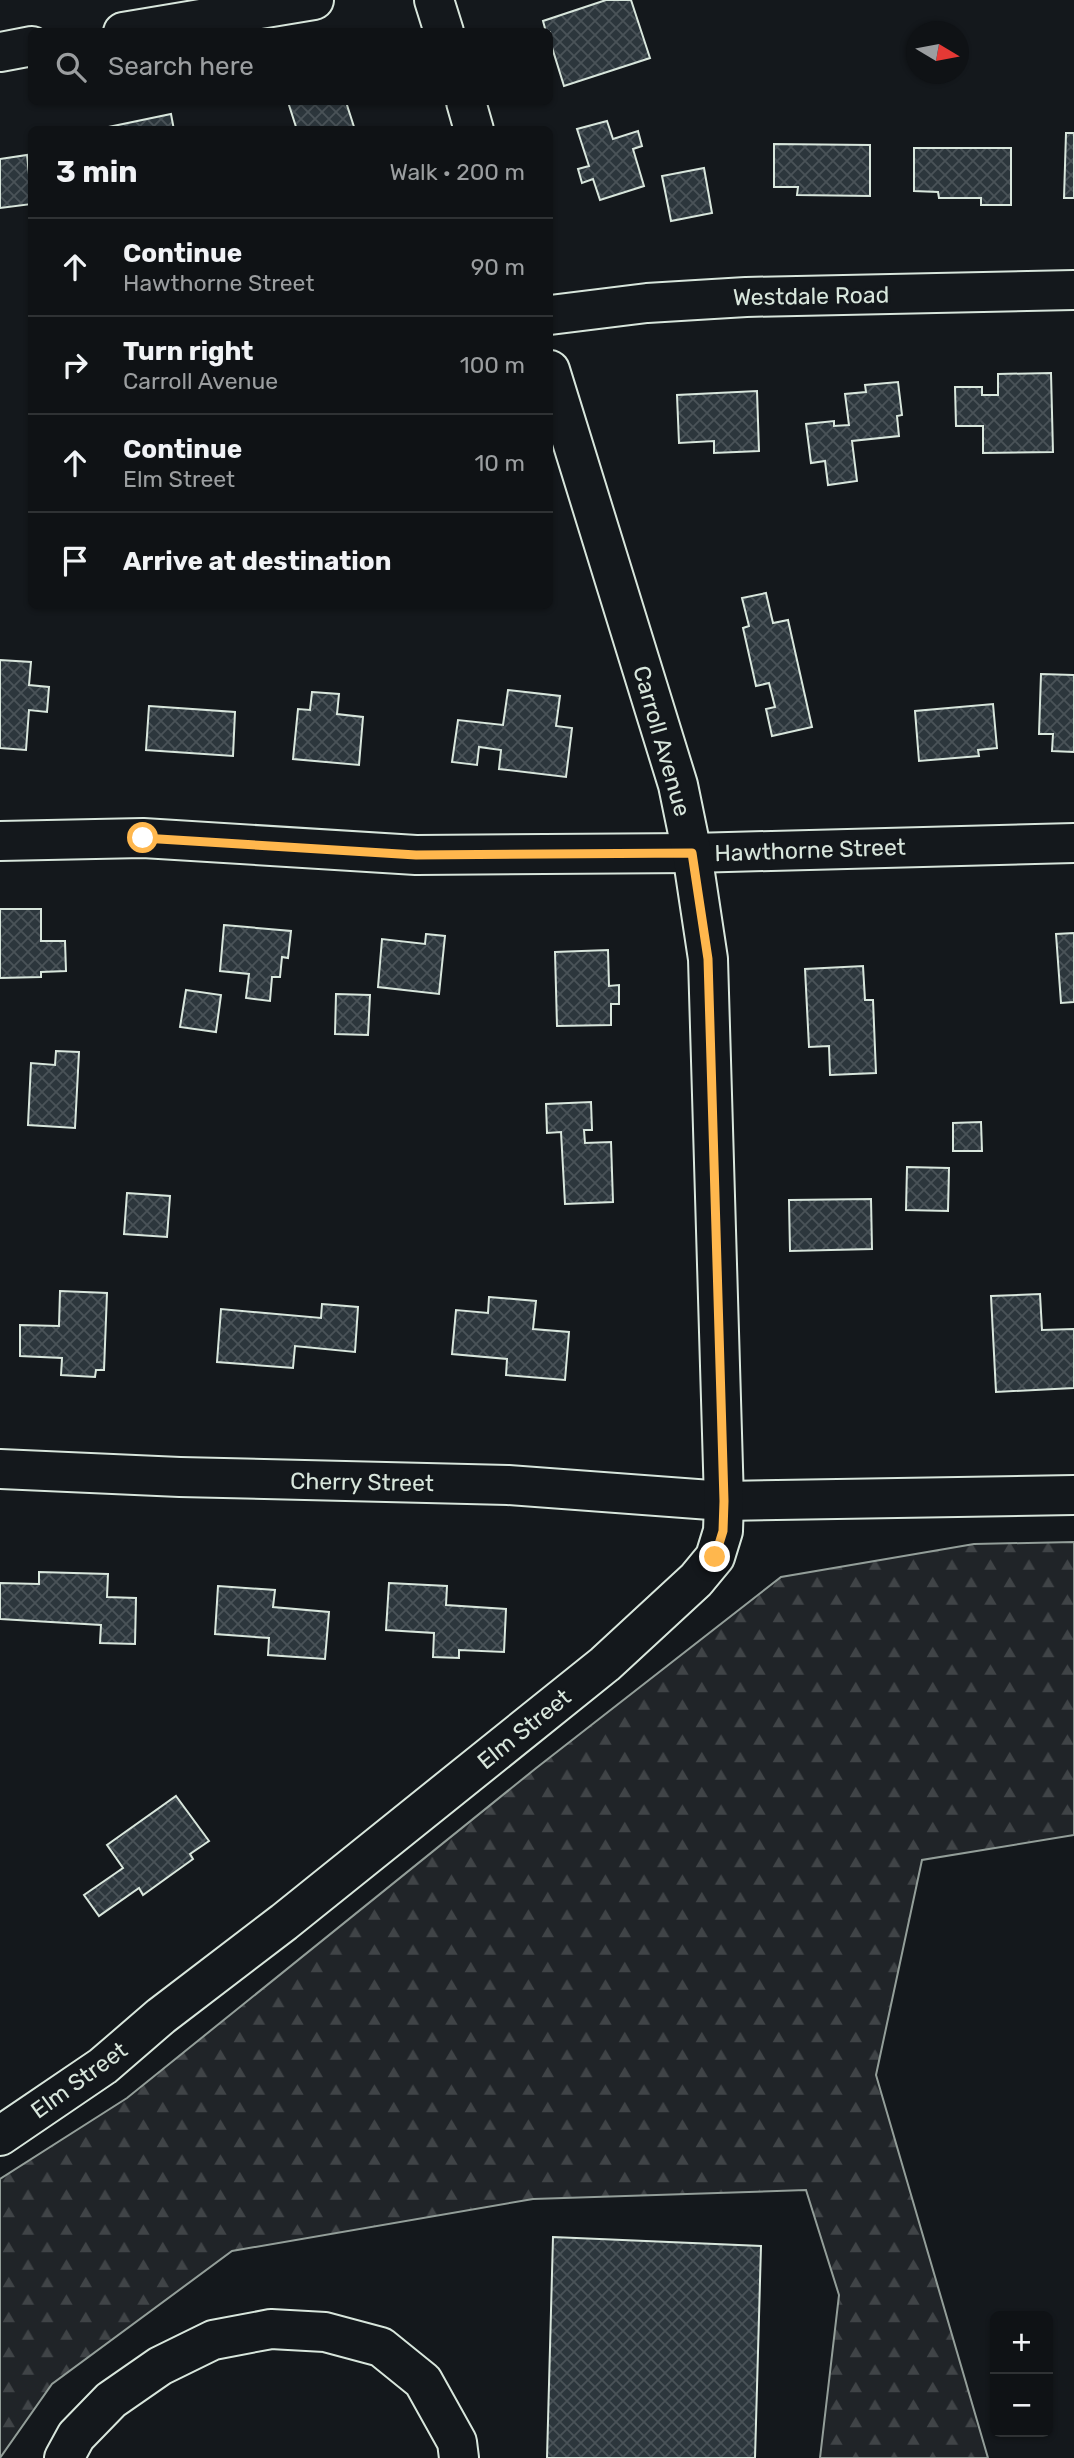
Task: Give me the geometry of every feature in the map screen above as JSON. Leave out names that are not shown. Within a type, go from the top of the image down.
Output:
[{"type":"street","points":[[147,28],[314,0]]},
{"type":"street","points":[[434,0],[443,28]]},
{"type":"street","points":[[0,52],[28,47]]},
{"type":"street","points":[[467,105],[473,126]]},
{"type":"street","name":"Westdale Road","points":[[553,315],[647,303],[746,296],[1074,290]]},
{"type":"street","name":"Carroll Avenue","points":[[553,380],[678,785],[692,853],[708,959],[724,1501]]},
{"type":"street","name":"Hawthorne Street","points":[[0,841],[143,838],[416,855],[692,853],[1074,843]]},
{"type":"street","name":"Cherry Street","points":[[0,1469],[180,1478],[508,1485],[724,1501]]},
{"type":"street","points":[[724,1501],[1074,1495]]},
{"type":"street","name":"Elm Street","points":[[0,2136],[103,2066],[162,2016],[284,1922],[605,1664],[696,1580],[715,1557],[723,1531],[724,1501]]},
{"type":"street","points":[[64,2458],[76,2436],[111,2400],[160,2366],[213,2340],[271,2329],[325,2332],[381,2347],[423,2381],[457,2442],[459,2458]]},
{"type":"green space","points":[[1074,1542],[1074,1835],[922,1860],[876,2075],[988,2458],[820,2458],[839,2295],[806,2190],[533,2199],[232,2251],[52,2384],[0,2458],[0,2179],[127,2098],[535,1769],[781,1577],[974,1544]]},
{"type":"building","points":[[606,0],[631,0],[650,58],[564,86],[553,51],[553,28],[545,28],[543,21]]},
{"type":"building","points":[[289,105],[347,105],[354,126],[296,126]]},
{"type":"building","points":[[171,114],[173,126],[113,126]]},
{"type":"building","points":[[607,121],[613,139],[638,131],[642,146],[633,149],[644,186],[600,200],[593,179],[582,183],[578,169],[589,166],[577,129]]},
{"type":"building","points":[[1066,133],[1074,133],[1074,198],[1064,198]]},
{"type":"building","points":[[774,144],[870,145],[870,196],[797,195],[798,187],[774,187]]},
{"type":"building","points":[[914,148],[1011,148],[1011,205],[981,205],[981,198],[939,198],[938,192],[914,191]]},
{"type":"building","points":[[27,155],[28,204],[0,208],[0,159]]},
{"type":"building","points":[[704,168],[712,213],[671,221],[662,176]]},
{"type":"building","points":[[1051,373],[1053,452],[983,453],[983,426],[956,426],[955,387],[982,387],[982,395],[998,395],[998,374]]},
{"type":"building","points":[[898,382],[902,415],[897,416],[899,436],[852,441],[857,481],[828,485],[825,461],[811,463],[806,424],[834,421],[834,426],[849,425],[845,394],[866,392],[865,385]]},
{"type":"building","points":[[757,391],[759,451],[714,453],[714,441],[679,443],[677,395]]},
{"type":"building","points":[[766,593],[773,623],[788,620],[812,727],[772,736],[766,709],[775,707],[769,683],[756,686],[743,628],[749,626],[742,598]]},
{"type":"building","points":[[0,660],[31,662],[29,685],[49,687],[47,712],[29,710],[26,750],[0,748]]},
{"type":"building","points":[[1041,674],[1074,675],[1074,752],[1052,751],[1053,734],[1039,734]]},
{"type":"building","points":[[508,690],[560,696],[556,726],[572,728],[566,777],[499,769],[501,750],[479,747],[477,765],[452,762],[458,720],[503,725]]},
{"type":"building","points":[[312,692],[339,694],[337,714],[363,717],[359,765],[293,759],[298,709],[310,710]]},
{"type":"building","points":[[993,704],[997,748],[978,750],[979,756],[919,761],[915,711]]},
{"type":"building","points":[[149,706],[235,712],[233,756],[146,750]]},
{"type":"building","points":[[0,909],[41,909],[41,941],[65,941],[66,971],[41,972],[41,977],[0,978]]},
{"type":"building","points":[[224,925],[291,931],[288,958],[282,957],[280,977],[272,977],[270,1001],[246,998],[249,974],[220,971]]},
{"type":"building","points":[[1074,933],[1074,1002],[1061,1003],[1056,934]]},
{"type":"building","points":[[426,934],[445,936],[439,994],[378,987],[382,939],[425,944]]},
{"type":"building","points":[[608,950],[609,986],[619,985],[619,1004],[611,1004],[611,1025],[557,1026],[555,952]]},
{"type":"building","points":[[863,966],[865,1000],[873,1000],[876,1073],[830,1075],[829,1046],[809,1047],[805,969]]},
{"type":"building","points":[[186,990],[221,995],[216,1032],[180,1027]]},
{"type":"building","points":[[336,994],[370,995],[368,1035],[335,1034]]},
{"type":"building","points":[[56,1051],[79,1052],[75,1128],[28,1125],[31,1063],[55,1065]]},
{"type":"building","points":[[591,1102],[592,1130],[584,1130],[585,1143],[611,1142],[613,1202],[565,1204],[561,1132],[547,1133],[546,1104]]},
{"type":"building","points":[[981,1122],[982,1151],[953,1151],[953,1123]]},
{"type":"building","points":[[907,1167],[949,1168],[948,1211],[906,1210]]},
{"type":"building","points":[[127,1193],[170,1196],[167,1237],[124,1234]]},
{"type":"building","points":[[871,1199],[872,1249],[790,1251],[789,1200]]},
{"type":"building","points":[[60,1291],[107,1293],[104,1370],[96,1370],[95,1377],[61,1375],[62,1358],[20,1356],[20,1325],[59,1326]]},
{"type":"building","points":[[1040,1294],[1042,1330],[1074,1329],[1074,1388],[996,1392],[991,1296]]},
{"type":"building","points":[[489,1297],[536,1301],[533,1329],[569,1332],[565,1380],[506,1375],[507,1359],[452,1354],[456,1310],[488,1313]]},
{"type":"building","points":[[322,1304],[358,1307],[355,1352],[295,1346],[293,1368],[217,1362],[221,1309],[321,1318]]},
{"type":"building","points":[[39,1572],[108,1574],[107,1597],[136,1598],[135,1644],[100,1643],[101,1625],[0,1619],[0,1583],[39,1584]]},
{"type":"building","points":[[389,1583],[447,1586],[446,1605],[506,1609],[504,1652],[459,1650],[459,1658],[433,1657],[434,1633],[386,1630]]},
{"type":"building","points":[[218,1586],[275,1590],[273,1607],[329,1612],[325,1659],[268,1655],[269,1638],[215,1634]]},
{"type":"building","points":[[176,1796],[209,1841],[190,1854],[193,1859],[143,1895],[139,1888],[99,1916],[84,1895],[123,1868],[107,1845]]},
{"type":"building","points":[[553,2237],[761,2246],[755,2458],[547,2458]]},
{"type":"route","points":[[143,838],[416,855],[692,853],[708,959],[724,1501],[723,1531],[715,1557]]}]
